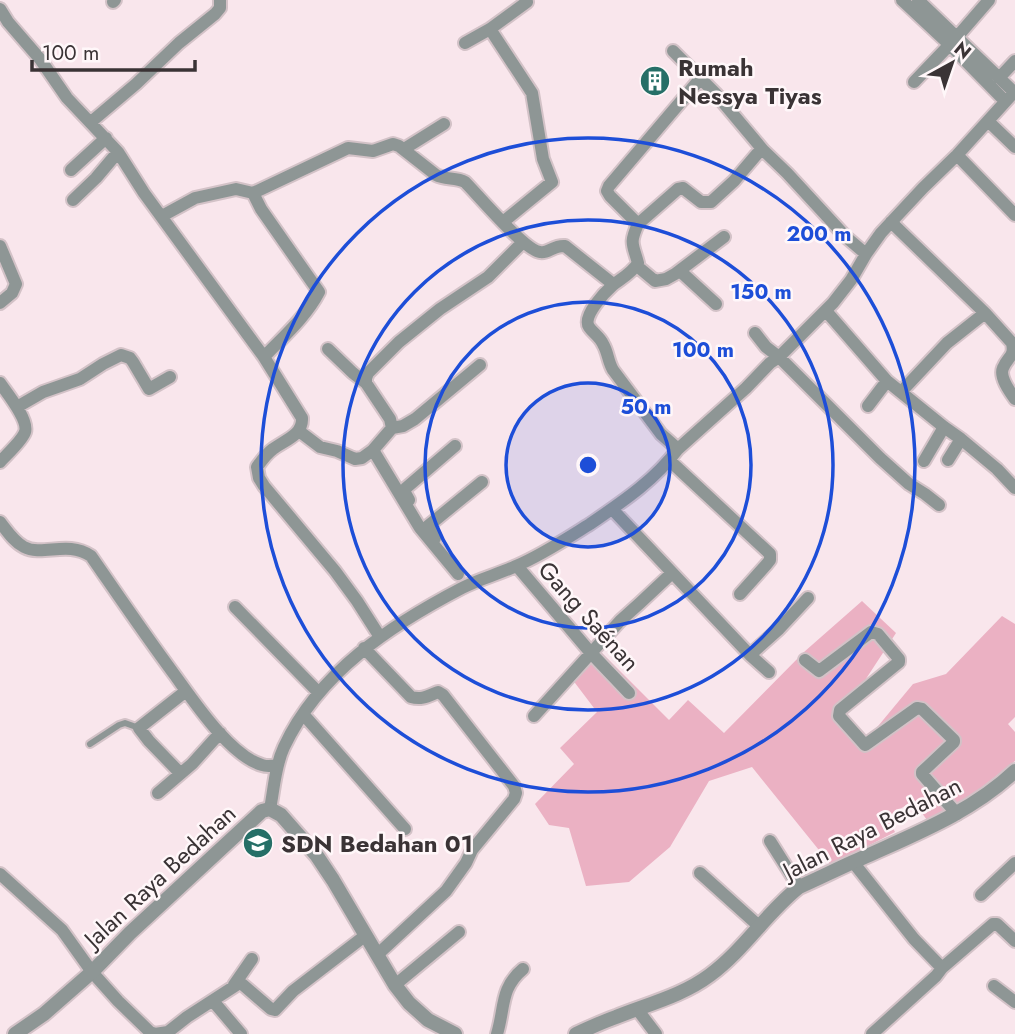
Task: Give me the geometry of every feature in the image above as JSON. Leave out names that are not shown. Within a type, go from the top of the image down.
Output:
[{"type":"street","points":[[91,122],[215,14],[220,8],[220,0]]},
{"type":"street","points":[[902,0],[999,78],[1012,95]]},
{"type":"street","points":[[918,0],[953,41],[1012,95]]},
{"type":"street","points":[[914,82],[989,0]]},
{"type":"street","points":[[465,43],[490,29],[527,2]]},
{"type":"street","points":[[0,9],[67,98],[118,152],[144,193],[264,357],[302,418],[299,431],[263,457],[257,467],[259,478],[335,571],[380,637]]},
{"type":"street","points":[[490,29],[533,93],[543,159],[552,178],[552,182],[503,222]]},
{"type":"street","points":[[675,54],[716,94],[763,150],[846,237],[866,254]]},
{"type":"street","points":[[999,78],[1015,61]]},
{"type":"street","points":[[638,224],[610,196],[607,191],[609,186],[700,79]]},
{"type":"street","points":[[270,809],[283,749],[303,714],[319,693],[364,648],[465,587],[517,566],[569,537],[627,499],[826,311],[851,281],[866,254],[891,222],[1012,95]]},
{"type":"street","points":[[988,121],[1015,147]]},
{"type":"street","points":[[404,149],[444,124]]},
{"type":"street","points":[[71,170],[106,138]]},
{"type":"street","points":[[162,216],[195,198],[236,189],[253,193],[348,148],[373,151],[393,144],[404,149],[436,175],[465,182],[489,210],[537,252],[565,246],[613,284]]},
{"type":"street","points":[[678,449],[661,434],[609,364],[603,343],[588,326],[589,314],[613,284],[637,266],[632,246],[638,224],[678,188],[683,188],[701,202],[711,202],[763,150]]},
{"type":"street","points":[[73,200],[118,152]]},
{"type":"street","points":[[957,155],[1015,215]]},
{"type":"street","points":[[253,193],[261,209],[319,292],[297,323],[264,357]]},
{"type":"street","points":[[891,222],[1006,335],[1014,347],[1014,353],[1002,372],[1015,399]]},
{"type":"street","points":[[637,266],[655,281],[666,279],[724,237]]},
{"type":"street","points":[[0,303],[12,293],[16,284],[2,242]]},
{"type":"street","points":[[366,383],[368,373],[398,342],[440,309],[488,277],[523,242]]},
{"type":"street","points":[[680,271],[716,304]]},
{"type":"street","points":[[826,311],[887,382],[961,439],[1015,488]]},
{"type":"street","points":[[901,392],[947,343],[985,313]]},
{"type":"street","points":[[755,333],[766,347],[880,458],[909,484],[939,505]]},
{"type":"street","points":[[328,349],[366,383],[387,414],[392,428]]},
{"type":"street","points":[[16,407],[43,392],[80,379],[121,355],[130,358],[149,388],[170,377]]},
{"type":"street","points":[[299,431],[320,447],[355,459],[362,458],[373,450],[392,428],[415,419],[480,365]]},
{"type":"street","points":[[868,405],[887,382]]},
{"type":"street","points":[[0,383],[24,421],[26,429],[25,434],[0,462]]},
{"type":"street","points":[[924,461],[944,427]]},
{"type":"street","points":[[948,460],[961,439]]},
{"type":"street","points":[[455,446],[404,491],[465,587]]},
{"type":"street","points":[[373,450],[420,528],[458,574]]},
{"type":"street","points":[[669,460],[770,554],[770,560],[740,594]]},
{"type":"street","points":[[428,526],[482,482]]},
{"type":"street","points":[[612,509],[769,672]]},
{"type":"street","points":[[0,523],[25,548],[77,549],[90,556],[220,733],[255,762],[278,765]]},
{"type":"street","name":"Gang Saénan","points":[[517,566],[590,652],[629,693]]},
{"type":"street","points":[[534,716],[590,652],[672,573]]},
{"type":"street","points":[[750,655],[808,598]]},
{"type":"street","points":[[235,607],[319,693]]},
{"type":"street","points":[[805,660],[819,671],[871,632],[878,634],[900,662],[840,710],[839,716],[865,745],[917,708],[922,709],[954,742],[922,774],[957,814]]},
{"type":"street","points":[[364,648],[411,696],[418,699],[438,692],[443,695],[514,786],[516,793],[472,850],[446,891],[377,955]]},
{"type":"street","points":[[180,773],[139,728],[187,691]]},
{"type":"street","points":[[303,714],[405,829]]},
{"type":"street","points":[[158,793],[220,733]]},
{"type":"street","name":"Jalan Raya Bedahan","points":[[576,1034],[594,1031],[709,976],[799,887],[957,814],[1014,775]]},
{"type":"street","name":"Jalan Raya Bedahan","points":[[15,1034],[44,1014],[92,972],[130,933],[262,811],[270,809],[281,815],[317,856],[395,985],[417,1012],[455,1034]]},
{"type":"street","points":[[770,841],[799,887]]},
{"type":"street","points":[[853,862],[914,939],[942,968]]},
{"type":"street","points":[[981,895],[1015,863]]},
{"type":"street","points":[[700,873],[760,927]]},
{"type":"street","points":[[0,874],[62,930],[92,972],[136,1020],[155,1034],[168,1032],[234,985],[252,959]]},
{"type":"street","points":[[872,1034],[993,924],[997,924],[1015,941]]},
{"type":"street","points":[[395,985],[459,932]]},
{"type":"street","points":[[234,985],[243,985],[274,1010],[293,991],[366,934]]},
{"type":"street","points":[[497,1034],[505,997],[514,977],[523,969]]},
{"type":"street","points":[[994,986],[1015,1002]]},
{"type":"street","points":[[213,1001],[242,1034]]},
{"type":"street","points":[[637,1009],[656,1034]]},
{"type":"lane","points":[[90,744],[125,723],[139,728]]},
{"type":"shaded area","points":[[862,601],[896,633],[837,723],[864,743],[913,684],[946,674],[1002,616],[1015,624],[1015,717],[1008,724],[1015,732],[1015,761],[962,803],[927,820],[913,801],[887,817],[895,832],[831,865],[752,767],[709,781],[670,847],[629,882],[586,886],[569,828],[549,825],[535,804],[574,764],[560,748],[597,712],[572,679],[600,651],[669,720],[688,700],[724,733],[804,652]]},
{"type":"place","name":"Rumah Nessya Tiyas","points":[[655,81]]},
{"type":"place","name":"SDN Bedahan 01","points":[[258,843]]}]
